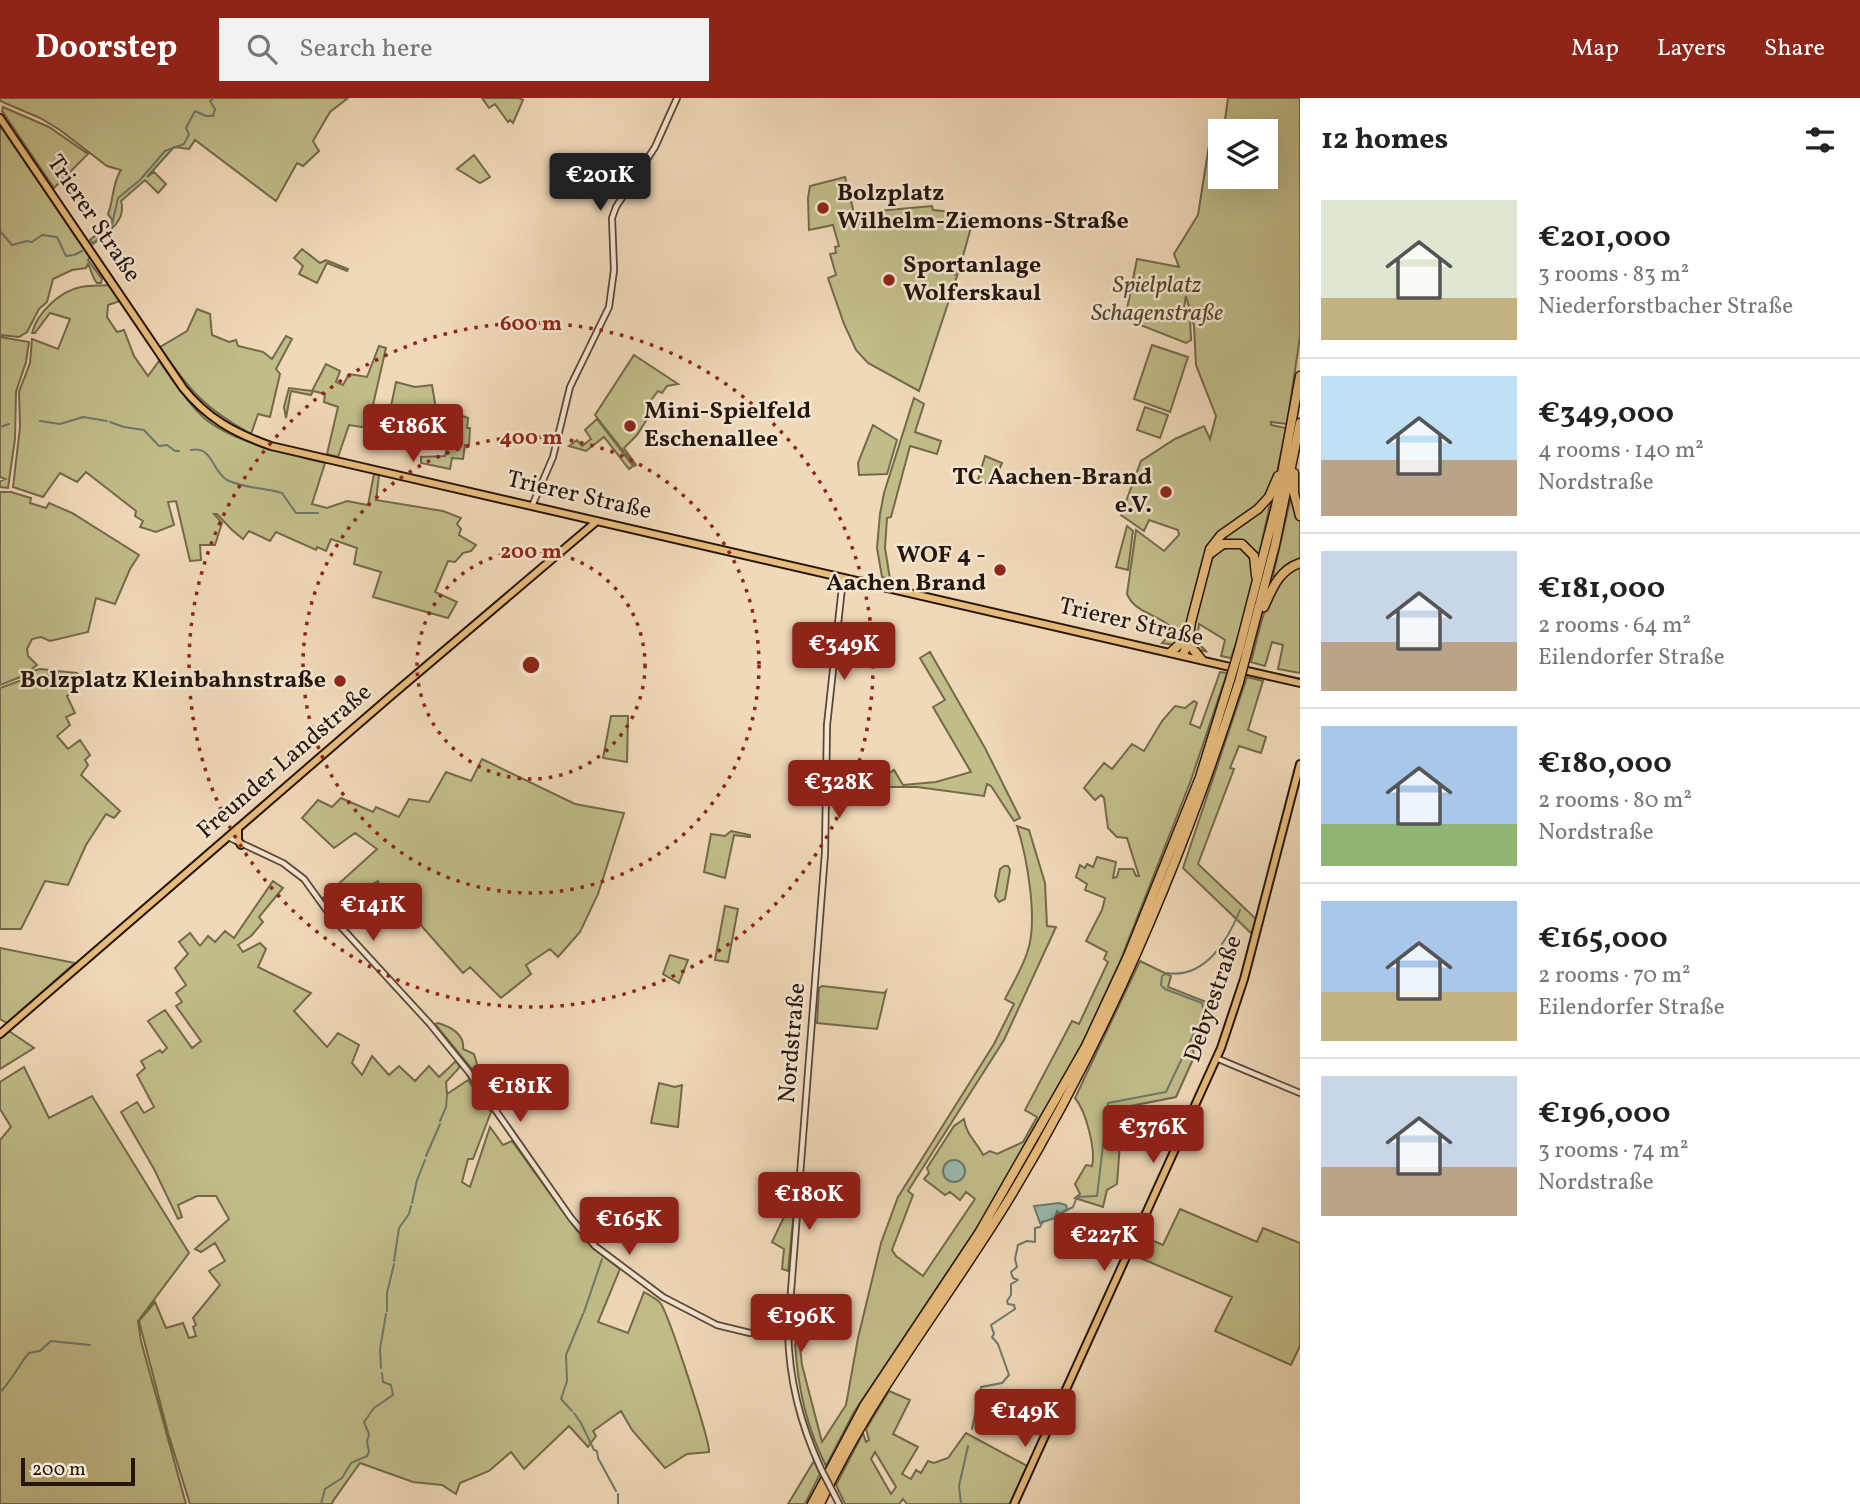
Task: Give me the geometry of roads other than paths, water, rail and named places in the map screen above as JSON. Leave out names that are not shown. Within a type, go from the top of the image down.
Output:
[{"type":"highway","points":[[1251,639],[1297,421],[1300,376]]},
{"type":"highway","points":[[1292,447],[1297,453],[1293,485],[1300,516]]},
{"type":"highway","points":[[1183,655],[1207,555],[1216,540],[1252,515],[1269,497],[1292,447]]},
{"type":"highway","points":[[820,1504],[871,1411],[1008,1194],[1092,1049],[1135,958],[1206,780],[1243,651],[1292,447]]},
{"type":"highway","points":[[1205,563],[1213,551],[1223,544],[1242,544],[1251,552],[1256,561],[1256,570],[1248,608],[1250,613]]},
{"type":"highway","points":[[1243,651],[1276,582],[1284,572],[1300,564]]},
{"type":"highway","points":[[1171,652],[1187,641]]},
{"type":"highway","points":[[1187,641],[1201,659]]},
{"type":"highway","points":[[812,1504],[864,1406],[1008,1194]]},
{"type":"main road","name":"Trierer Straße","points":[[0,118],[183,388],[211,418],[239,434],[271,446],[1300,683]]},
{"type":"main road","points":[[576,517],[581,524],[582,534]]},
{"type":"main road","name":"Freunder Landstraße","points":[[0,1034],[597,521]]},
{"type":"main road","name":"Debyestraße","points":[[1014,1504],[1216,1059],[1244,979],[1300,764]]},
{"type":"main road","points":[[238,828],[241,845]]},
{"type":"street","points":[[532,506],[553,457],[570,387],[609,307],[614,270],[612,218],[618,201],[655,147],[677,98]]},
{"type":"street","name":"Nordstraße","points":[[839,1504],[803,1425],[789,1365],[788,1330],[825,853],[827,725],[843,576]]},
{"type":"street","points":[[228,837],[283,863],[304,878],[332,917],[430,1024],[468,1071],[571,1218],[595,1246],[663,1297],[717,1325],[750,1333],[788,1330]]},
{"type":"street","points":[[1216,1059],[1300,1094]]},
{"type":"waterway","points":[[93,243],[111,229],[118,198],[140,180],[165,151],[184,144],[189,134],[186,128],[195,111],[213,116],[215,109],[210,101],[214,98]]},
{"type":"waterway","points":[[0,231],[12,245],[32,242],[42,235],[57,237],[66,256],[82,251]]},
{"type":"waterway","points":[[40,421],[60,424],[83,417],[107,421]]},
{"type":"waterway","points":[[110,422],[144,430],[158,445]]},
{"type":"waterway","points":[[0,427],[9,424]]},
{"type":"waterway","points":[[159,446],[167,445],[179,451]]},
{"type":"waterway","points":[[191,450],[208,455],[227,480],[282,493],[296,513],[318,513]]},
{"type":"waterway","points":[[1063,1212],[1073,1207],[1077,1197],[1097,1196],[1108,1103],[1166,1092],[1204,1012],[1202,1003],[1165,989],[1161,985],[1162,976],[1193,970],[1204,964],[1222,945],[1240,910]]},
{"type":"waterway","points":[[440,1121],[446,1107],[447,1095]]},
{"type":"waterway","points":[[426,1156],[440,1124]]},
{"type":"waterway","points":[[412,1203],[425,1160]]},
{"type":"waterway","points":[[394,1261],[399,1228],[411,1206]]},
{"type":"waterway","points":[[972,1429],[981,1387],[1002,1383],[1009,1375],[998,1344],[992,1337],[994,1334],[991,1325],[1015,1309],[1014,1305],[1008,1304],[1007,1301],[1011,1295],[1011,1284],[1018,1280],[1013,1278],[1011,1272],[1017,1267],[1015,1259],[1018,1245],[1027,1241],[1035,1242],[1035,1228],[1040,1227],[1043,1221]]},
{"type":"waterway","points":[[584,1312],[602,1259]]},
{"type":"waterway","points":[[387,1311],[387,1293],[394,1264]]},
{"type":"waterway","points":[[381,1368],[380,1349],[386,1314]]},
{"type":"waterway","points":[[572,1411],[561,1399],[567,1381],[566,1355],[583,1314]]},
{"type":"waterway","points":[[0,1392],[29,1353],[40,1351],[51,1341],[90,1345]]},
{"type":"waterway","points":[[321,1504],[325,1489],[342,1478],[351,1463],[367,1456],[369,1452],[369,1434],[364,1422],[374,1408],[393,1395],[391,1385],[383,1382],[382,1373]]},
{"type":"waterway","points":[[574,1413],[597,1451],[598,1458],[616,1491]]},
{"type":"waterway","points":[[961,1504],[959,1486],[968,1446]]},
{"type":"waterway","points":[[618,1494],[618,1504]]},
{"type":"place","name":"Bolzplatz Wilhelm-Ziemons-Straße","points":[[823,208]]},
{"type":"place","name":"Sportanlage Wolferskaul","points":[[889,280]]},
{"type":"place","name":"Mini-Spielfeld Eschenallee","points":[[630,426]]},
{"type":"place","name":"TC Aachen-Brand e.V.","points":[[1166,492]]},
{"type":"place","name":"WOF 4 - Aachen Brand","points":[[1000,570]]},
{"type":"place","name":"Bolzplatz Kleinbahnstraße","points":[[340,681]]},
{"type":"park label","name":"Spielplatz Schagenstraße","points":[[1157,300]]}]
